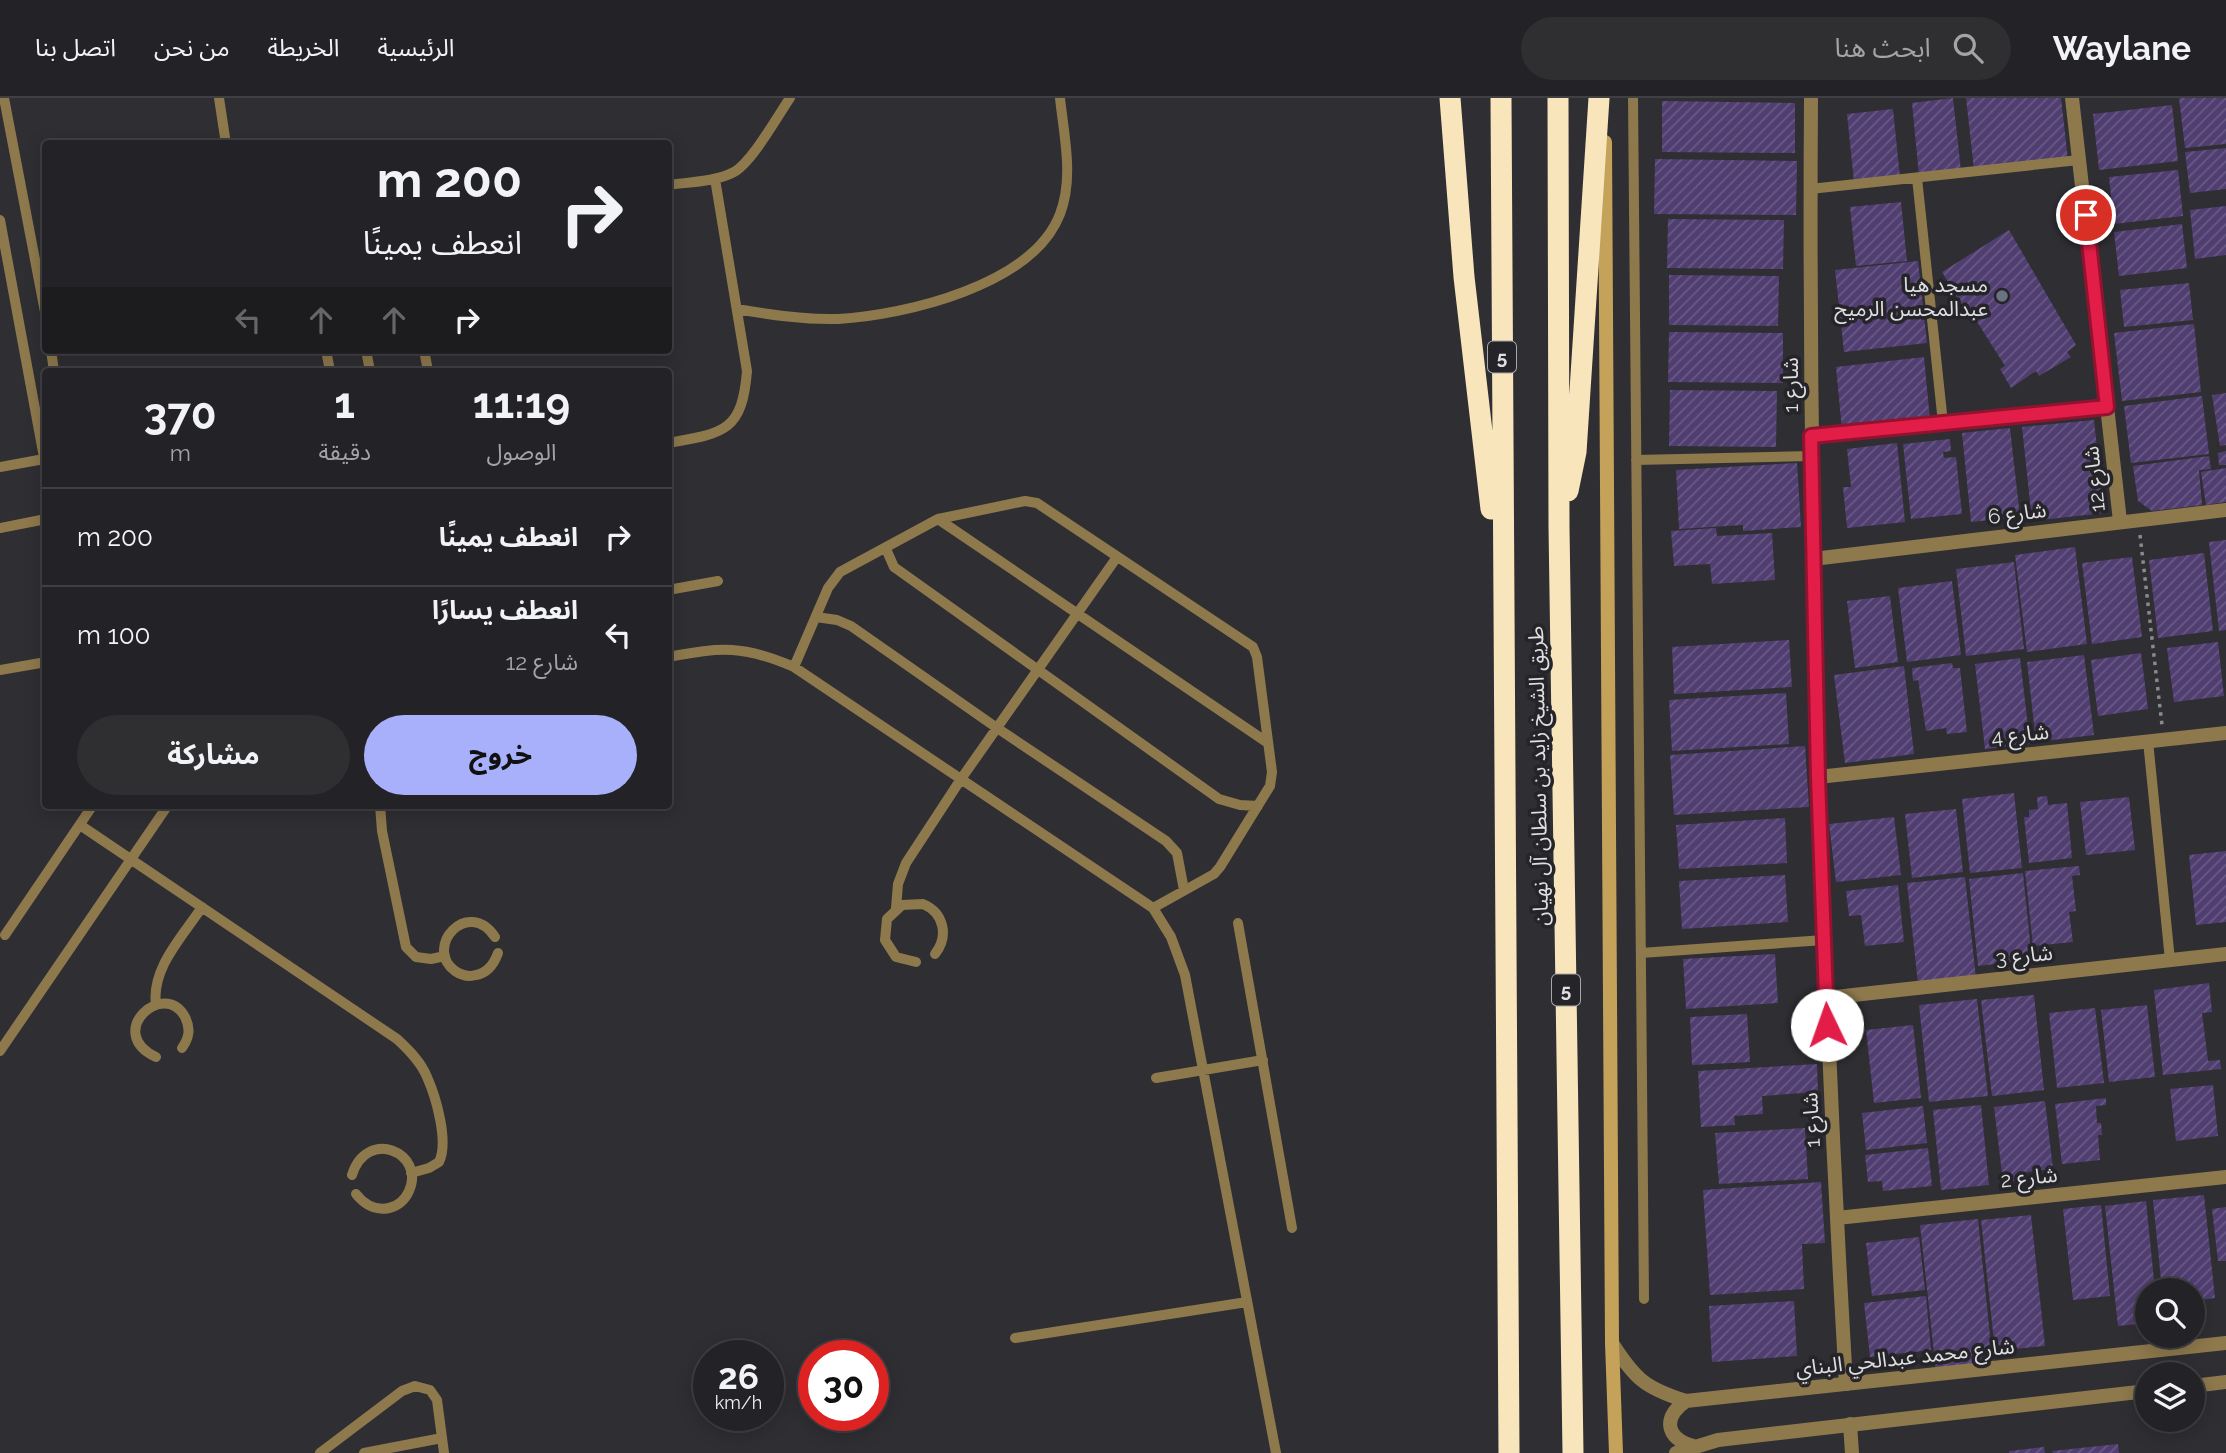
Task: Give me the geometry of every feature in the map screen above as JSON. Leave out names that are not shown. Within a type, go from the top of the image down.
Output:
[{"type":"highway","points":[[1450,98],[1464,277],[1503,615]]},
{"type":"highway","name":"طريق الشيخ زايد بن سلطان آل نهيان","points":[[1501,98],[1509,1453]]},
{"type":"highway","name":"طريق الشيخ زايد بن سلطان آل نهيان","points":[[1558,98],[1559,527],[1573,1453]]},
{"type":"highway","points":[[1559,527],[1576,452],[1599,98]]},
{"type":"main road","points":[[1605,98],[1612,1343],[1616,1453]]},
{"type":"street","name":"شارع 1","points":[[1811,98],[1811,456],[1818,777],[1826,998],[1846,1384]]},
{"type":"street","name":"شارع 12","points":[[2072,98],[2120,521]]},
{"type":"street","name":"شارع 6","points":[[1813,559],[2226,510]]},
{"type":"street","name":"شارع 4","points":[[1818,777],[2226,733]]},
{"type":"street","name":"شارع 3","points":[[1826,998],[2226,954]]},
{"type":"street","name":"شارع 2","points":[[1837,1218],[2226,1177]]},
{"type":"street","name":"شارع محمد عبدالحي البناي","points":[[1612,1343],[1629,1371],[1655,1391],[1686,1401],[2226,1343]]},
{"type":"street","points":[[2205,1385],[2226,1382]]},
{"type":"street","points":[[1676,1453],[1718,1440],[2135,1392]]},
{"type":"street","points":[[1686,1401],[1675,1409],[1670,1421],[1672,1433],[1681,1443],[1693,1446]]},
{"type":"street","points":[[1850,1424],[1852,1453]]},
{"type":"lane","points":[[4,98],[42,285]]},
{"type":"lane","points":[[219,98],[225,140]]},
{"type":"lane","points":[[672,184],[715,179],[744,166],[790,98]]},
{"type":"lane","points":[[737,309],[787,317],[837,319],[887,314],[936,302],[984,284],[1027,259],[1041,247],[1052,231],[1065,197],[1067,178],[1060,98]]},
{"type":"lane","points":[[1633,98],[1644,1299]]},
{"type":"lane","points":[[1810,189],[2079,160]]},
{"type":"lane","points":[[1917,178],[1943,423]]},
{"type":"lane","points":[[672,442],[707,436],[724,428],[738,416],[745,393],[747,371],[715,179]]},
{"type":"lane","points":[[0,220],[42,448]]},
{"type":"lane","points":[[1811,436],[2107,407]]},
{"type":"lane","points":[[1636,460],[1811,456]]},
{"type":"lane","points":[[0,467],[42,464]]},
{"type":"lane","points":[[794,667],[828,588],[840,572],[938,519],[1025,501],[1037,503],[1254,647],[1272,772],[1270,786],[1220,867],[1213,874],[1153,908]]},
{"type":"lane","points":[[938,519],[1268,743]]},
{"type":"lane","points":[[0,528],[42,520]]},
{"type":"lane","points":[[886,549],[894,567],[1219,799],[1240,805],[1258,806]]},
{"type":"lane","points":[[916,962],[896,957],[885,940],[887,919],[896,908],[898,884],[906,863],[961,779],[1117,557]]},
{"type":"lane","points":[[672,589],[718,581]]},
{"type":"lane","points":[[816,617],[837,620],[851,626],[1166,841],[1177,853],[1184,890]]},
{"type":"lane","points":[[672,656],[713,649],[733,649],[752,652],[794,667],[1153,908],[1171,937],[1185,975],[1276,1453]]},
{"type":"lane","points":[[0,670],[42,663]]},
{"type":"lane","points":[[2148,741],[2170,960]]},
{"type":"lane","points":[[5,935],[90,809]]},
{"type":"lane","points":[[0,1051],[165,809]]},
{"type":"lane","points":[[374,809],[382,831]]},
{"type":"lane","points":[[380,809],[382,831],[406,947],[416,957],[445,957]]},
{"type":"lane","points":[[80,825],[397,1039],[415,1056],[427,1076],[434,1097],[443,1150],[439,1162],[435,1165],[411,1172]]},
{"type":"lane","points":[[896,908],[916,903],[934,911],[944,929],[942,943],[935,954]]},
{"type":"lane","points":[[156,1005],[155,990],[160,971],[202,907]]},
{"type":"lane","points":[[495,937],[485,926],[461,923],[445,941],[445,957],[454,970],[468,976],[477,975],[490,967],[498,953]]},
{"type":"lane","points":[[1238,923],[1292,1228]]},
{"type":"lane","points":[[1641,953],[1824,940]]},
{"type":"lane","points":[[156,1057],[141,1047],[135,1030],[141,1014],[156,1005],[175,1007],[182,1013],[189,1031],[182,1048]]},
{"type":"lane","points":[[1156,1078],[1263,1060]]},
{"type":"lane","points":[[352,1175],[360,1157],[378,1149],[397,1153],[405,1159],[411,1172],[411,1187],[406,1196],[390,1208],[371,1207],[356,1194]]},
{"type":"lane","points":[[1016,1338],[1247,1302]]},
{"type":"lane","points":[[320,1453],[395,1395],[415,1386],[426,1388],[435,1395],[444,1453]]},
{"type":"lane","points":[[364,1453],[442,1438]]},
{"type":"path","points":[[2138,519],[2164,740]]},
{"type":"building","points":[[1953,98],[1961,171],[1919,176],[1912,103]]},
{"type":"building","points":[[1966,98],[2061,98],[2068,160],[1974,170]]},
{"type":"building","points":[[2179,98],[2226,98],[2226,144],[2185,148]]},
{"type":"building","points":[[1662,101],[1795,103],[1795,153],[1662,152]]},
{"type":"building","points":[[2172,105],[2178,161],[2099,170],[2093,114]]},
{"type":"building","points":[[1893,109],[1900,177],[1854,182],[1847,114]]},
{"type":"building","points":[[2226,148],[2226,189],[2190,193],[2185,152]]},
{"type":"building","points":[[1655,159],[1797,161],[1796,215],[1654,214]]},
{"type":"building","points":[[2178,170],[2183,216],[2114,224],[2109,177]]},
{"type":"building","points":[[1901,202],[1907,261],[1856,266],[1850,207]]},
{"type":"building","points":[[2226,206],[2226,255],[2195,259],[2190,210]]},
{"type":"building","points":[[1668,219],[1784,220],[1783,269],[1667,268]]},
{"type":"building","points":[[2182,224],[2187,268],[2119,276],[2114,232]]},
{"type":"building","name":"مسجد هيا عبدالمحسن الرميح","points":[[2009,230],[2076,345],[2067,352],[2071,357],[2039,376],[2036,371],[2011,388],[2000,369],[2005,366],[1976,320],[1972,322],[1942,272]]},
{"type":"building","points":[[1918,261],[1927,343],[1844,352],[1835,270]]},
{"type":"building","points":[[1669,275],[1779,276],[1778,326],[1669,325]]},
{"type":"building","points":[[2189,283],[2193,320],[2124,327],[2120,290]]},
{"type":"building","points":[[2194,324],[2201,392],[2122,401],[2114,333]]},
{"type":"building","points":[[1669,332],[1783,333],[1783,383],[1668,382]]},
{"type":"building","points":[[1924,357],[1930,420],[1842,430],[1836,367]]},
{"type":"building","points":[[1670,390],[1777,391],[1776,447],[1669,446]]},
{"type":"building","points":[[2226,393],[2226,445],[2220,446],[2212,395]]},
{"type":"building","points":[[2202,396],[2209,454],[2131,463],[2124,406]]},
{"type":"building","points":[[2094,420],[2104,513],[2032,521],[2022,427]]},
{"type":"building","points":[[2010,428],[2020,517],[1971,522],[1962,433]]},
{"type":"building","points":[[1950,439],[1951,451],[1943,452],[1944,458],[1956,457],[1962,514],[1911,519],[1903,444]]},
{"type":"building","points":[[1897,443],[1905,522],[1847,528],[1843,487],[1851,487],[1847,449]]},
{"type":"building","points":[[2226,451],[2226,465],[2219,465],[2218,453]]},
{"type":"building","points":[[2209,456],[2211,469],[2199,470],[2202,505],[2152,511],[2138,501],[2133,466]]},
{"type":"building","points":[[1797,463],[1801,527],[1743,531],[1743,525],[1679,529],[1676,470]]},
{"type":"building","points":[[2226,468],[2226,502],[2206,505],[2201,472]]},
{"type":"building","points":[[1716,528],[1717,536],[1772,533],[1775,580],[1712,584],[1710,564],[1674,566],[1671,531]]},
{"type":"building","points":[[2226,540],[2226,630],[2219,631],[2209,542]]},
{"type":"building","points":[[2075,547],[2087,644],[2027,652],[2015,555]]},
{"type":"building","points":[[2204,553],[2213,631],[2158,638],[2149,560]]},
{"type":"building","points":[[2132,557],[2142,637],[2092,644],[2082,563]]},
{"type":"building","points":[[2014,562],[2024,649],[1966,656],[1956,569]]},
{"type":"building","points":[[1952,581],[1961,655],[1907,662],[1898,588]]},
{"type":"building","points":[[1890,596],[1898,662],[1855,668],[1847,601]]},
{"type":"building","points":[[1789,640],[1792,687],[1674,694],[1672,647]]},
{"type":"building","points":[[2218,642],[2224,696],[2174,702],[2167,648]]},
{"type":"building","points":[[2141,653],[2148,709],[2098,716],[2091,660]]},
{"type":"building","points":[[2084,655],[2094,735],[2036,742],[2027,662]]},
{"type":"building","points":[[2020,658],[2030,744],[1985,749],[1975,664]]},
{"type":"building","points":[[1952,663],[1953,668],[1960,668],[1967,732],[1947,734],[1946,728],[1926,731],[1918,680],[1913,681],[1912,668]]},
{"type":"building","points":[[1904,666],[1914,754],[1845,763],[1834,675]]},
{"type":"building","points":[[1786,693],[1789,744],[1672,751],[1669,700]]},
{"type":"building","points":[[1805,746],[1809,807],[1674,815],[1670,755]]},
{"type":"building","points":[[2014,793],[2022,868],[1970,873],[1962,799]]},
{"type":"building","points":[[2047,796],[2048,805],[2067,803],[2072,858],[2029,863],[2024,817],[2029,817],[2029,810],[2038,809],[2037,797]]},
{"type":"building","points":[[2129,797],[2135,850],[2086,855],[2080,802]]},
{"type":"building","points":[[1956,809],[1963,872],[1912,878],[1905,814]]},
{"type":"building","points":[[1894,817],[1901,875],[1836,882],[1829,824]]},
{"type":"building","points":[[1785,818],[1787,863],[1679,869],[1676,825]]},
{"type":"building","points":[[2226,851],[2226,922],[2196,925],[2189,855]]},
{"type":"building","points":[[2079,866],[2080,875],[2072,876],[2076,911],[2069,912],[2073,942],[2033,946],[2025,871]]},
{"type":"building","points":[[2023,873],[2032,960],[1978,966],[1969,879]]},
{"type":"building","points":[[1785,875],[1788,922],[1682,929],[1679,881]]},
{"type":"building","points":[[1965,877],[1976,978],[1918,984],[1907,883]]},
{"type":"building","points":[[1898,885],[1904,942],[1865,946],[1861,915],[1849,916],[1846,891]]},
{"type":"building","points":[[1775,954],[1778,1003],[1686,1009],[1683,959]]},
{"type":"building","points":[[2209,983],[2212,1012],[2202,1013],[2208,1061],[2220,1060],[2221,1069],[2163,1075],[2154,990]]},
{"type":"building","points":[[2034,995],[2044,1090],[1992,1096],[1981,1000]]},
{"type":"building","points":[[1977,999],[1988,1096],[1929,1102],[1919,1005]]},
{"type":"building","points":[[2147,1005],[2155,1077],[2109,1082],[2101,1010]]},
{"type":"building","points":[[2095,1008],[2104,1083],[2057,1088],[2049,1013]]},
{"type":"building","points":[[1747,1014],[1750,1062],[1692,1065],[1690,1017]]},
{"type":"building","points":[[1913,1025],[1921,1098],[1874,1103],[1866,1030]]},
{"type":"building","points":[[1817,1064],[1818,1092],[1762,1096],[1763,1114],[1734,1116],[1735,1125],[1701,1127],[1698,1071]]},
{"type":"building","points":[[2213,1085],[2218,1136],[2176,1141],[2170,1089]]},
{"type":"building","points":[[2106,1098],[2106,1105],[2096,1106],[2097,1123],[2101,1123],[2102,1135],[2098,1135],[2100,1160],[2062,1164],[2055,1104]]},
{"type":"building","points":[[2045,1101],[2053,1169],[2027,1172],[2027,1179],[2003,1182],[1994,1107]]},
{"type":"building","points":[[1981,1105],[1989,1185],[1941,1190],[1933,1110]]},
{"type":"building","points":[[1923,1106],[1927,1143],[1866,1150],[1862,1113]]},
{"type":"building","points":[[1805,1128],[1808,1179],[1719,1184],[1715,1133]]},
{"type":"building","points":[[1928,1148],[1932,1186],[1883,1191],[1882,1181],[1868,1182],[1865,1155]]},
{"type":"building","points":[[1821,1182],[1825,1243],[1802,1244],[1804,1289],[1710,1295],[1703,1190]]},
{"type":"building","points":[[2204,1195],[2215,1298],[2205,1299],[2205,1278],[2161,1278],[2153,1200]]},
{"type":"building","points":[[2146,1201],[2154,1278],[2135,1278],[2135,1324],[2118,1326],[2105,1206]]},
{"type":"building","points":[[2101,1205],[2110,1296],[2073,1300],[2063,1209]]},
{"type":"building","points":[[2226,1207],[2226,1261],[2218,1261],[2212,1209]]},
{"type":"building","points":[[2031,1215],[2045,1346],[1995,1351],[1981,1220]]},
{"type":"building","points":[[1978,1219],[1993,1365],[1936,1371],[1920,1225]]},
{"type":"building","points":[[1919,1237],[1925,1290],[1872,1296],[1866,1243]]},
{"type":"building","points":[[1926,1296],[1931,1350],[1870,1357],[1864,1303]]},
{"type":"building","points":[[1794,1301],[1797,1356],[1712,1362],[1709,1306]]},
{"type":"building","points":[[2118,1444],[2119,1453],[2052,1451]]},
{"type":"building","points":[[2044,1447],[2045,1453],[2009,1453],[2009,1451]]},
{"type":"place","name":"مسجد هيا عبدالمحسن الرميح","points":[[2002,296]]},
{"type":"route","points":[[1827,1025],[1818,777],[1811,436],[2107,407],[2086,215]]}]
